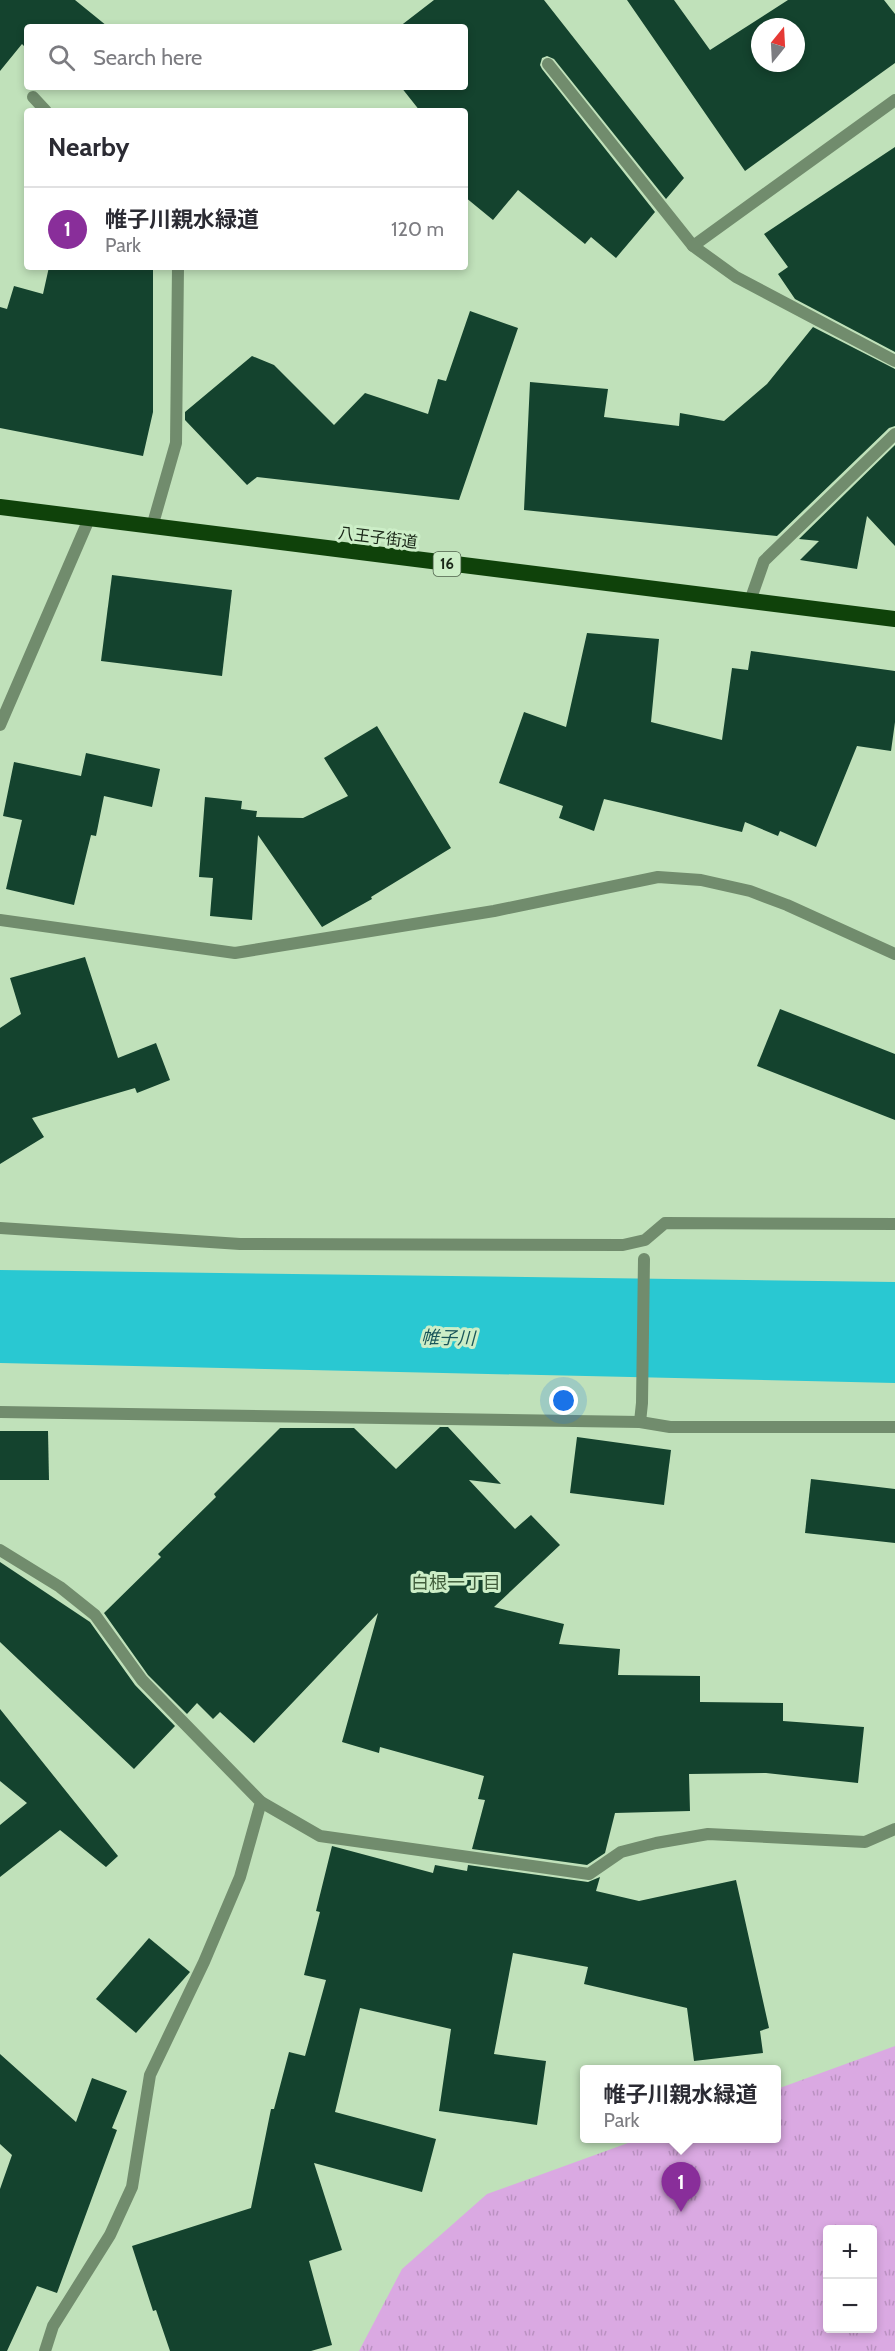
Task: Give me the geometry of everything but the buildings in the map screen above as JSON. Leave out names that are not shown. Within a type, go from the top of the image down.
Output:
[{"type":"highway","name":"八王子街道","points":[[0,507],[895,619]]},
{"type":"street","points":[[548,64],[693,246],[736,277],[895,361]]},
{"type":"street","points":[[33,97],[43,108]]},
{"type":"street","points":[[693,246],[895,100]]},
{"type":"street","points":[[152,527],[177,443],[178,270]]},
{"type":"street","points":[[750,601],[764,561],[895,434]]},
{"type":"street","points":[[0,724],[89,519]]},
{"type":"street","points":[[0,920],[235,953],[494,910],[658,877],[701,880],[750,891],[787,905],[895,954]]},
{"type":"street","points":[[0,1228],[240,1244],[623,1245],[645,1240],[665,1223],[895,1224]]},
{"type":"street","points":[[640,1422],[644,1259]]},
{"type":"street","points":[[0,1412],[640,1422],[670,1427],[895,1427]]},
{"type":"street","points":[[0,1550],[60,1587],[95,1615],[142,1680],[261,1802],[320,1836],[589,1874],[621,1852],[708,1834],[865,1842],[895,1829]]},
{"type":"street","points":[[45,2351],[53,2326],[110,2235],[132,2187],[150,2075],[204,1962],[240,1877],[261,1802]]},
{"type":"green space","points":[[895,2046],[895,2351],[359,2351],[402,2269],[487,2194],[628,2143],[781,2143],[781,2088]]},
{"type":"water","name":"帷子川","points":[[0,1270],[895,1282],[895,1383],[0,1363]]},
{"type":"place","name":"帷子川親水緑道","points":[[681,2212]]},
{"type":"district","name":"白根一丁目","points":[[456,1583]]}]
